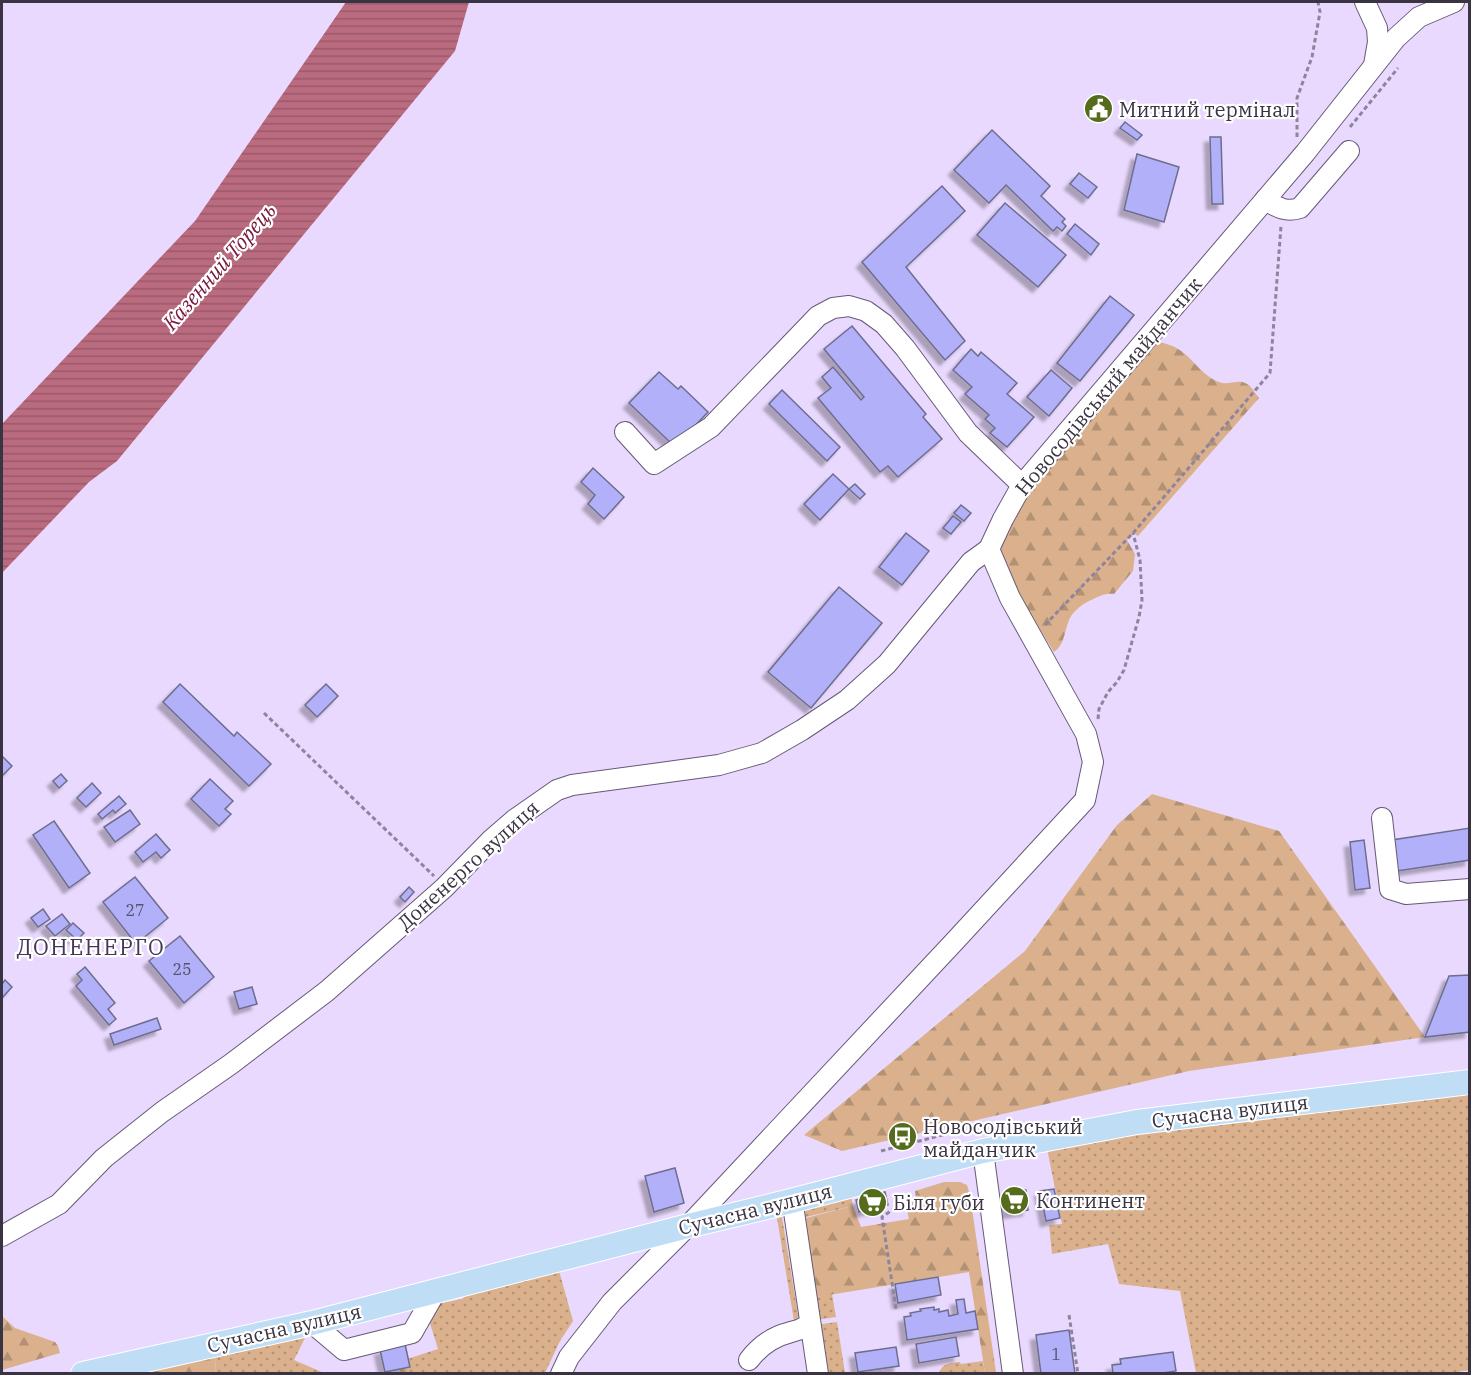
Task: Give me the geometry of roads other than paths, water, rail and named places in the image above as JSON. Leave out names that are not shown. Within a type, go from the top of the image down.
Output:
[{"type":"main road","name":"Сучасна вулиця","points":[[83,1374],[312,1323],[982,1151],[1137,1122],[1470,1082]]},
{"type":"street","points":[[1365,2],[1377,28],[1378,42],[1374,66]]},
{"type":"street","name":"Новосодівський майданчик","points":[[989,549],[1022,485],[1273,205],[1299,160],[1396,38],[1419,17],[1454,2]]},
{"type":"street","points":[[1318,136],[1329,152],[1332,164],[1330,173]]},
{"type":"street","points":[[1273,205],[1292,211],[1300,208],[1349,151]]},
{"type":"street","points":[[625,432],[654,464],[711,427],[818,316],[833,308],[849,306],[866,311],[884,324],[968,433],[1022,485]]},
{"type":"street","points":[[561,1374],[569,1357],[612,1302],[688,1226],[1084,800],[1093,762],[1086,734],[1010,597],[989,549]]},
{"type":"street","name":"Доненерго вулиця","points":[[2,1236],[59,1204],[104,1158],[162,1112],[231,1064],[327,991],[444,888],[506,826],[557,790],[572,785],[719,765],[762,753],[847,700],[887,664],[971,562],[989,549]]},
{"type":"street","points":[[1382,818],[1390,889],[1406,894],[1470,889]]},
{"type":"street","points":[[982,1151],[1013,1374]]},
{"type":"street","points":[[790,1201],[794,1212],[818,1374]]},
{"type":"street","points":[[312,1323],[344,1350],[412,1334],[436,1292]]},
{"type":"street","points":[[749,1360],[765,1344],[790,1332],[801,1330],[810,1323]]},
{"type":"water","name":"Казенний Торець","points":[[346,2],[469,2],[455,51],[117,461],[89,482],[2,573],[2,424],[195,221]]},
{"type":"place","name":"Митний термінал","points":[[1098,109]]},
{"type":"place","name":"Новосодівський майданчик","points":[[902,1137]]},
{"type":"place","name":"Континент","points":[[1015,1200]]},
{"type":"place","name":"Біля губи","points":[[872,1202]]},
{"type":"district","name":"ДОНЕНЕРГО","points":[[91,946]]}]
